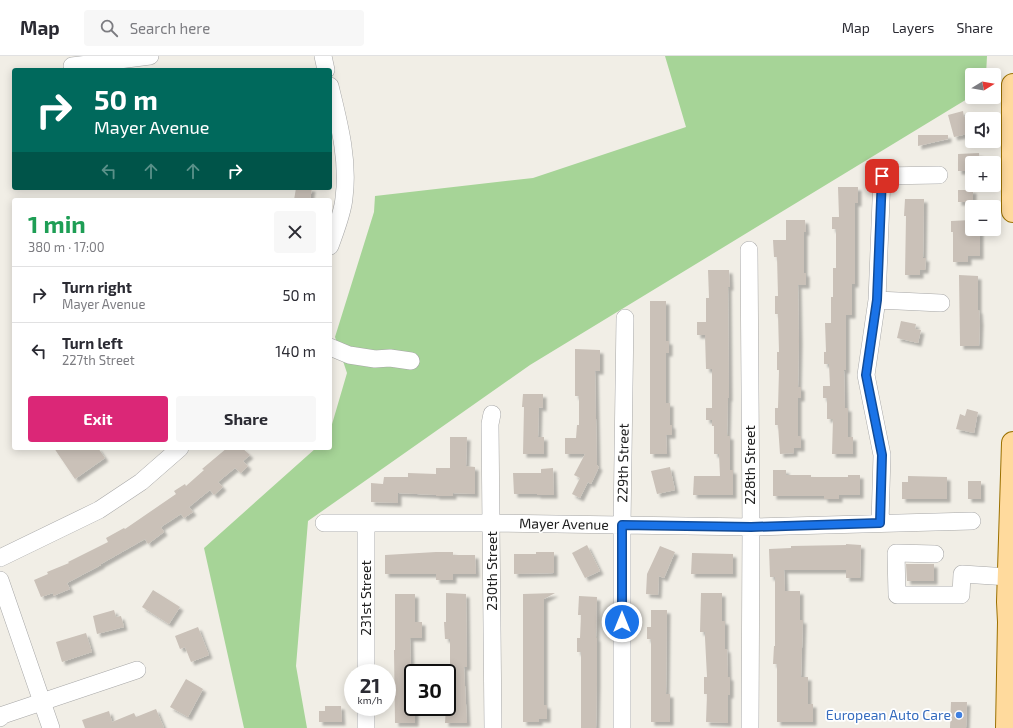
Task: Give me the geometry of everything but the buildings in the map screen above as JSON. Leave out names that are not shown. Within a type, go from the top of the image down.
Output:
[{"type":"main road","points":[[1013,85],[1013,211]]},
{"type":"main road","points":[[1009,727],[1010,602],[1008,576],[1013,443]]},
{"type":"street","points":[[72,66],[150,56]]},
{"type":"street","points":[[323,56],[326,68]]},
{"type":"street","points":[[332,94],[342,134],[345,170],[344,200],[332,239]]},
{"type":"street","points":[[880,523],[882,455],[866,375],[877,300],[882,176],[939,175]]},
{"type":"street","name":"228th Street","points":[[749,250],[751,527],[750,728]]},
{"type":"street","points":[[877,300],[941,303]]},
{"type":"street","name":"229th Street","points":[[622,728],[622,525],[625,318]]},
{"type":"street","points":[[332,348],[349,355],[375,359],[390,358],[411,361]]},
{"type":"street","name":"230th Street","points":[[492,414],[490,424],[493,728]]},
{"type":"street","points":[[0,558],[99,510],[140,482],[178,450]]},
{"type":"street","name":"Mayer Avenue","points":[[324,523],[491,523],[751,527],[972,522]]},
{"type":"street","name":"231st Street","points":[[366,524],[366,664]]},
{"type":"street","points":[[935,554],[896,553],[897,596],[961,595],[962,574],[1008,576]]},
{"type":"street","points":[[0,580],[51,728]]},
{"type":"street","points":[[0,718],[3,715],[42,701],[137,670]]},
{"type":"street","points":[[366,716],[366,728]]},
{"type":"green space","points":[[665,56],[987,56],[986,68],[965,68],[965,100],[530,365],[308,521],[296,666],[307,728],[244,728],[204,548],[314,450],[332,450],[332,424],[347,373],[335,337],[374,212],[375,196],[533,178],[686,127]]},
{"type":"place","name":"European Auto Care","points":[[959,715]]},
{"type":"route","points":[[622,622],[622,525],[751,527],[880,523],[882,455],[866,375],[877,300],[882,176]]}]
